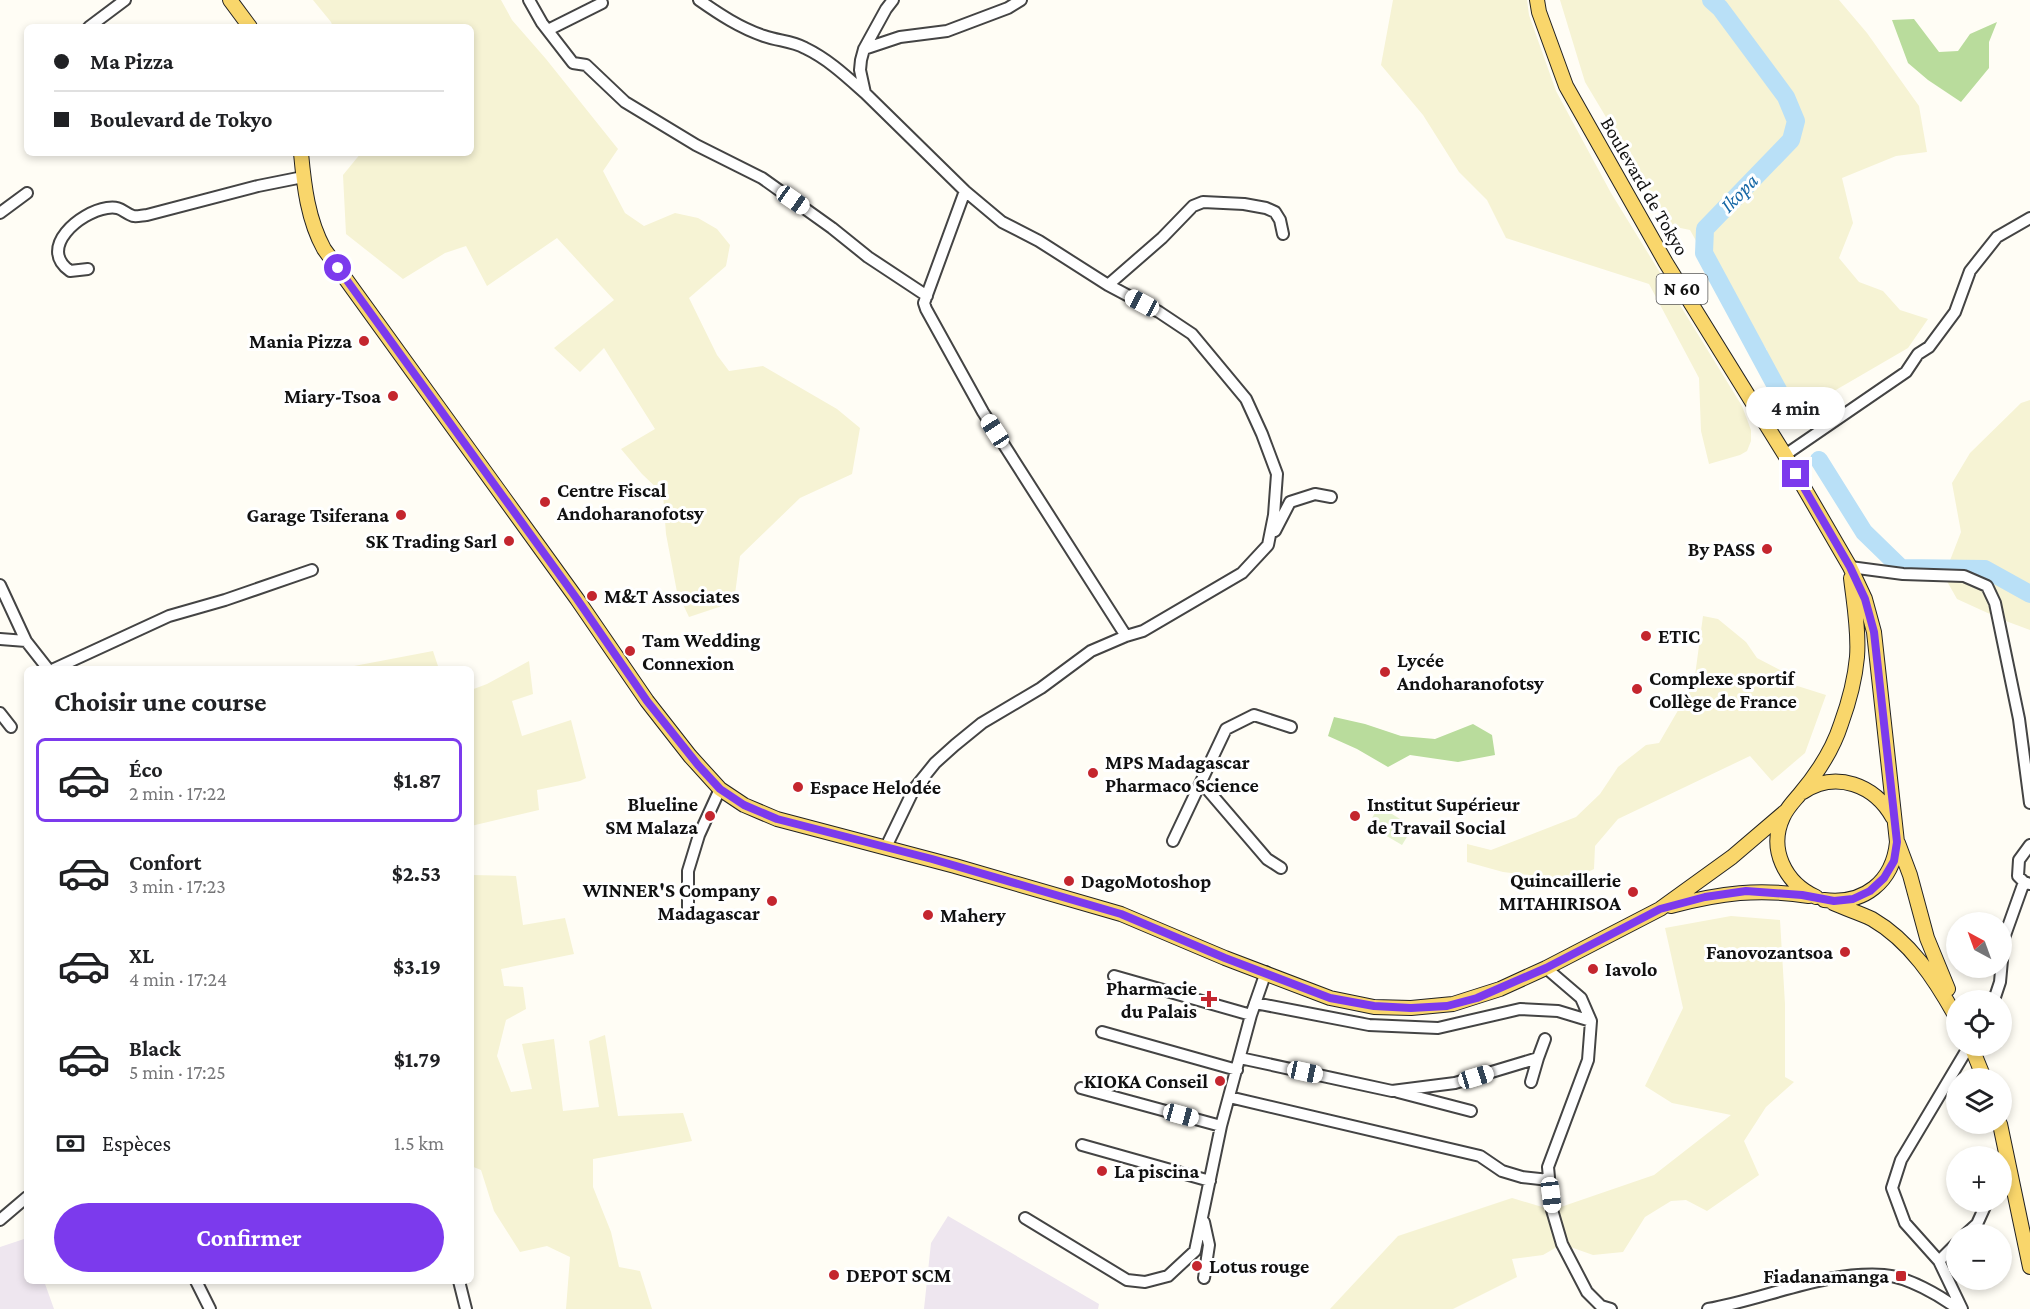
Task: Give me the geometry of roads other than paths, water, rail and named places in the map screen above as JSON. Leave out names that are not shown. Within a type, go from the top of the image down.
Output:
[{"type":"main road","points":[[230,0],[248,24]]},
{"type":"main road","name":"Boulevard de Tokyo","points":[[1537,0],[1539,12],[1566,86],[1666,263],[1785,455],[1850,567],[1865,599],[1874,632],[1896,828]]},
{"type":"main road","points":[[301,156],[311,219],[324,249],[577,599],[647,701],[705,774],[720,789],[744,805],[777,819],[886,847],[1121,914],[1225,958],[1330,998],[1374,1006],[1411,1008],[1447,1006],[1477,998],[1546,968],[1660,909],[1732,857],[1786,811],[1832,747],[1841,725],[1851,691],[1857,655],[1850,567]]},
{"type":"main road","points":[[1660,909],[1705,897],[1746,891],[1834,901],[1853,899],[1878,885],[1890,870],[1897,842],[1893,818],[1882,801],[1866,788],[1847,782],[1827,782],[1799,795]]},
{"type":"main road","points":[[1786,811],[1778,838],[1782,866],[1787,874],[1799,888],[1871,919],[1891,933],[1934,979],[1946,1000]]},
{"type":"main road","points":[[1897,842],[1910,875],[1927,938],[1948,990]]},
{"type":"main road","points":[[2003,1134],[2030,1267]]},
{"type":"street","points":[[93,24],[125,0]]},
{"type":"street","points":[[530,0],[548,30],[573,63],[586,65],[625,102],[696,145],[762,178],[868,257],[927,296]]},
{"type":"street","points":[[699,0],[737,25],[765,37],[793,42],[831,64],[865,93],[965,191],[1002,222],[1039,241],[1192,334],[1246,399],[1277,474],[1274,514],[1268,545]]},
{"type":"street","points":[[865,93],[860,70],[864,50],[893,0]]},
{"type":"street","points":[[864,50],[900,37],[946,31],[1008,8],[1022,0]]},
{"type":"street","points":[[548,30],[602,3]]},
{"type":"street","points":[[88,269],[70,271],[62,265],[57,252],[61,239],[87,215],[104,208],[114,208],[124,210],[133,216],[147,215],[258,186],[303,177]]},
{"type":"street","points":[[965,191],[924,303],[926,309],[983,412],[1126,636]]},
{"type":"street","points":[[0,213],[27,193]]},
{"type":"street","points":[[1108,285],[1162,238],[1193,206],[1203,202],[1244,204],[1266,208],[1275,212],[1280,220],[1283,234]]},
{"type":"street","points":[[1785,455],[1906,372],[1918,354],[1929,347],[1955,312],[1970,271],[1997,237],[2030,218]]},
{"type":"street","points":[[886,847],[914,789],[935,763],[982,723],[1041,688],[1091,651],[1143,631],[1242,573],[1268,545],[1290,502],[1315,494],[1331,497]]},
{"type":"street","points":[[1850,567],[1903,574],[1964,576],[1987,586],[1995,603],[2019,719],[2030,803]]},
{"type":"street","points":[[61,666],[169,616],[225,600],[312,570]]},
{"type":"street","points":[[0,585],[26,641],[46,666]]},
{"type":"street","points":[[0,639],[26,641]]},
{"type":"street","points":[[0,713],[11,727]]},
{"type":"street","points":[[1173,841],[1226,729],[1254,715],[1291,727]]},
{"type":"street","points":[[1201,782],[1267,859],[1281,868]]},
{"type":"street","points":[[688,912],[688,870],[699,835],[720,789]]},
{"type":"street","points":[[1997,990],[2004,938],[2027,883],[2018,876],[2019,860],[2030,845]]},
{"type":"street","points":[[1546,968],[1581,998],[1591,1021],[1588,1060],[1548,1167],[1552,1210],[1562,1244],[1587,1292],[1600,1306],[1611,1309]]},
{"type":"street","points":[[1024,1218],[1126,1280],[1145,1282],[1167,1276],[1195,1251],[1221,1126],[1251,1016],[1266,972]]},
{"type":"street","points":[[1114,976],[1251,1016]]},
{"type":"street","points":[[1255,1003],[1369,1026],[1438,1028],[1520,1010],[1558,1011],[1591,1021]]},
{"type":"street","points":[[1102,1032],[1237,1070]]},
{"type":"street","points":[[1531,1082],[1545,1039]]},
{"type":"street","points":[[1960,1309],[1939,1261],[1905,1223],[1892,1188],[1901,1160],[1964,1056]]},
{"type":"street","points":[[1240,1058],[1392,1090],[1471,1111]]},
{"type":"street","points":[[1392,1090],[1455,1083],[1538,1058]]},
{"type":"street","points":[[1081,1088],[1221,1126]]},
{"type":"street","points":[[1229,1097],[1480,1156],[1502,1172],[1549,1180]]},
{"type":"street","points":[[1082,1145],[1210,1181]]},
{"type":"street","points":[[0,1220],[24,1200]]},
{"type":"street","points":[[1202,1216],[1209,1245],[1204,1278]]},
{"type":"street","points":[[1939,1261],[1946,1254]]},
{"type":"street","points":[[1708,1309],[1795,1286],[1848,1276],[1884,1275],[1920,1286],[1960,1309]]},
{"type":"street","points":[[198,1284],[210,1309]]},
{"type":"street","points":[[460,1284],[466,1309]]},
{"type":"waterway","name":"Ikopa","points":[[1711,0],[1720,8],[1786,97],[1796,121],[1791,140],[1705,229],[1704,253],[1784,401]]},
{"type":"waterway","name":"Ikopa","points":[[1819,460],[1864,532],[1901,568],[1985,569],[2030,594]]},
{"type":"place","name":"Mania Pizza","points":[[364,341]]},
{"type":"place","name":"Miary-Tsoa","points":[[393,396]]},
{"type":"place","name":"Centre Fiscal Andoharanofotsy","points":[[545,502]]},
{"type":"place","name":"Garage Tsiferana","points":[[401,515]]},
{"type":"place","name":"SK Trading Sarl","points":[[509,541]]},
{"type":"place","name":"By PASS","points":[[1767,549]]},
{"type":"place","name":"M&T Associates","points":[[592,596]]},
{"type":"place","name":"ETIC","points":[[1646,636]]},
{"type":"place","name":"Tam Wedding Connexion","points":[[630,651]]},
{"type":"place","name":"Lycée Andoharanofotsy","points":[[1385,672]]},
{"type":"place","name":"Complexe sportif Collège de France","points":[[1637,689]]},
{"type":"place","name":"MPS Madagascar Pharmaco Science","points":[[1093,773]]},
{"type":"place","name":"Espace Helodée","points":[[798,787]]},
{"type":"place","name":"Blueline SM Malaza","points":[[710,816]]},
{"type":"place","name":"Institut Supérieur de Travail Social","points":[[1355,816]]},
{"type":"place","name":"DagoMotoshop","points":[[1069,881]]},
{"type":"place","name":"Quincaillerie MITAHIRISOA","points":[[1633,892]]},
{"type":"place","name":"WINNER'S Company Madagascar","points":[[772,901]]},
{"type":"place","name":"Mahery","points":[[928,915]]},
{"type":"place","name":"Fanovozantsoa","points":[[1845,952]]},
{"type":"place","name":"Iavolo","points":[[1593,969]]},
{"type":"place","name":"Pharmacie du Palais","points":[[1209,999]]},
{"type":"place","name":"KIOKA Conseil","points":[[1220,1081]]},
{"type":"place","name":"La piscina","points":[[1102,1171]]},
{"type":"place","name":"Lotus rouge","points":[[1197,1266]]},
{"type":"place","name":"DEPOT SCM","points":[[834,1275]]},
{"type":"place","name":"Fiadanamanga","points":[[1901,1276]]}]
